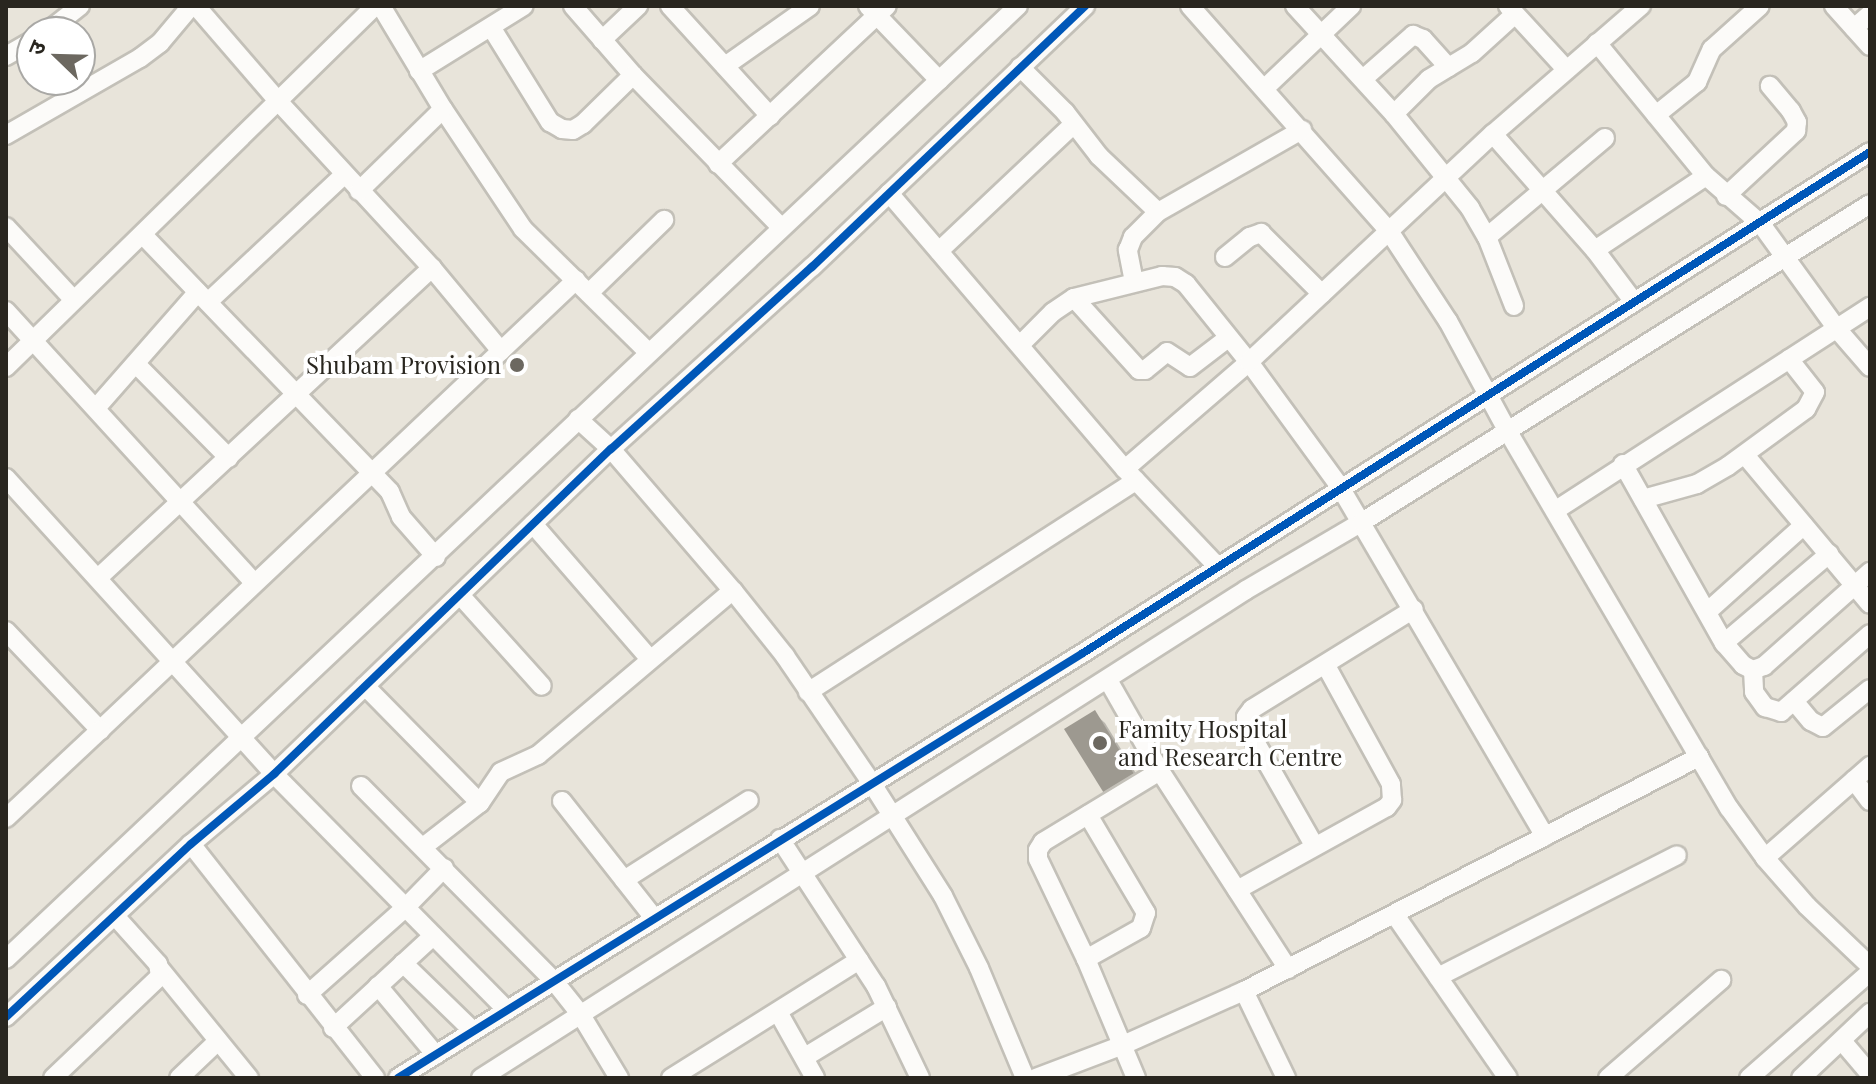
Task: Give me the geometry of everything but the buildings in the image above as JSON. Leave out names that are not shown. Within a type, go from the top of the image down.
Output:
[{"type":"street","points":[[6,135],[140,58],[160,43],[193,6],[432,268],[501,351]]},
{"type":"street","points":[[6,367],[277,100],[378,6],[523,229],[648,352]]},
{"type":"street","points":[[419,71],[524,6]]},
{"type":"street","points":[[573,6],[633,75],[781,227]]},
{"type":"street","points":[[602,40],[638,6]]},
{"type":"street","points":[[670,6],[770,116]]},
{"type":"street","points":[[725,66],[810,6]]},
{"type":"street","points":[[6,959],[1018,6]]},
{"type":"street","points":[[6,1017],[191,844],[274,774],[611,449],[889,193],[1085,6]]},
{"type":"street","points":[[1190,6],[1389,231],[1448,321],[1507,430],[1699,757],[1765,858],[1807,906],[1870,966]]},
{"type":"street","points":[[1295,6],[1447,176],[1487,237],[1514,306]]},
{"type":"street","points":[[1265,88],[1351,6]]},
{"type":"street","points":[[808,692],[1131,475],[1447,176],[1641,6]]},
{"type":"street","points":[[1656,115],[1697,82],[1712,49],[1760,6]]},
{"type":"street","points":[[1834,6],[1870,46]]},
{"type":"street","points":[[718,164],[877,9],[939,80]]},
{"type":"street","points":[[1394,114],[1429,79],[1472,53],[1512,10],[1566,69]]},
{"type":"street","points":[[1854,28],[1870,14]]},
{"type":"street","points":[[491,27],[550,122],[562,129],[573,130],[583,124],[633,75]]},
{"type":"street","points":[[1363,79],[1413,35],[1423,39],[1448,67]]},
{"type":"street","points":[[1597,43],[1706,176],[1761,224],[1837,329],[1870,367]]},
{"type":"street","points":[[1020,67],[1074,124],[1099,156],[1158,212]]},
{"type":"street","points":[[1726,196],[1796,131],[1797,122],[1791,111],[1770,86]]},
{"type":"street","points":[[359,191],[443,109]]},
{"type":"street","points":[[939,251],[1074,124]]},
{"type":"street","points":[[1134,282],[1128,264],[1128,250],[1133,237],[1158,212],[1302,130]]},
{"type":"street","points":[[1493,134],[1595,250],[1634,302]]},
{"type":"street","points":[[1487,237],[1605,138]]},
{"type":"street","points":[[398,1078],[871,782],[963,728],[1870,152]]},
{"type":"street","points":[[96,408],[203,297],[345,174]]},
{"type":"street","points":[[1595,250],[1706,176]]},
{"type":"street","points":[[889,193],[1131,475],[1217,566]]},
{"type":"street","points":[[481,1078],[1246,590],[1362,522],[1870,204]]},
{"type":"street","points":[[6,818],[174,663],[254,583],[501,351],[664,220]]},
{"type":"street","points":[[6,227],[73,299]]},
{"type":"street","points":[[1225,257],[1250,237],[1261,233],[1322,294]]},
{"type":"street","points":[[143,235],[390,492],[401,517],[436,557]]},
{"type":"street","points":[[98,578],[432,268]]},
{"type":"street","points":[[1021,344],[1053,312],[1074,298],[1162,276],[1175,277],[1186,284],[1249,362],[1340,487],[1545,836]]},
{"type":"street","points":[[1074,298],[1139,370],[1145,370],[1167,352],[1190,367],[1228,338]]},
{"type":"street","points":[[1556,510],[1870,307]]},
{"type":"street","points":[[6,311],[254,583]]},
{"type":"street","points":[[1643,499],[1688,488],[1745,455],[1813,400],[1811,385],[1789,359]]},
{"type":"street","points":[[136,364],[229,458]]},
{"type":"street","points":[[578,419],[611,449],[733,590],[785,656],[871,782],[943,896],[979,968],[1025,1078]]},
{"type":"street","points":[[1745,455],[1829,554],[1863,578],[1870,604]]},
{"type":"street","points":[[1623,464],[1724,643],[1735,658],[1753,670]]},
{"type":"street","points":[[6,478],[274,774],[507,1010]]},
{"type":"street","points":[[533,524],[650,659]]},
{"type":"street","points":[[1707,612],[1804,525]]},
{"type":"street","points":[[1724,643],[1829,554]]},
{"type":"street","points":[[1753,670],[1764,666],[1863,578]]},
{"type":"street","points":[[423,847],[480,803],[501,772],[538,755],[733,590]]},
{"type":"street","points":[[460,595],[542,686]]},
{"type":"street","points":[[1314,845],[1246,726],[1246,717],[1252,709],[1414,609]]},
{"type":"street","points":[[6,631],[100,730]]},
{"type":"street","points":[[1753,670],[1751,683],[1765,707],[1781,712],[1870,634]]},
{"type":"street","points":[[1237,890],[1387,807],[1393,792],[1326,666]]},
{"type":"street","points":[[1108,680],[1160,771],[1288,969]]},
{"type":"street","points":[[365,686],[480,803]]},
{"type":"street","points":[[1794,701],[1811,721],[1823,727],[1870,689]]},
{"type":"street","points":[[1036,1078],[1123,1045],[1244,991],[1699,757]]},
{"type":"street","points":[[1765,858],[1870,766]]},
{"type":"street","points":[[1136,1078],[1086,959],[1038,859],[1038,850],[1043,842],[1160,771]]},
{"type":"street","points":[[1854,780],[1870,801]]},
{"type":"street","points":[[361,786],[554,981],[581,1015],[619,1078]]},
{"type":"street","points":[[624,880],[749,800]]},
{"type":"street","points":[[562,801],[654,918]]},
{"type":"street","points":[[1086,959],[1141,928],[1146,913],[1088,815]]},
{"type":"street","points":[[780,839],[887,1007],[920,1078]]},
{"type":"street","points":[[191,844],[375,1078]]},
{"type":"street","points":[[1438,977],[1677,855]]},
{"type":"street","points":[[307,995],[405,908],[444,868]]},
{"type":"street","points":[[1395,915],[1508,1078]]},
{"type":"street","points":[[115,916],[249,1078]]},
{"type":"street","points":[[333,1028],[433,936]]},
{"type":"street","points":[[671,1078],[859,960]]},
{"type":"street","points":[[403,963],[473,1031]]},
{"type":"street","points":[[53,1078],[156,982],[160,969]]},
{"type":"street","points":[[1749,1078],[1870,972]]},
{"type":"street","points":[[1608,1078],[1721,980]]},
{"type":"street","points":[[378,986],[436,1055]]},
{"type":"street","points":[[1244,991],[1286,1078]]},
{"type":"street","points":[[805,1057],[887,1007]]},
{"type":"street","points":[[778,1012],[815,1078]]},
{"type":"street","points":[[1801,1078],[1870,1013]]},
{"type":"street","points":[[179,1078],[218,1041]]},
{"type":"street","points":[[1842,1041],[1870,1074]]},
{"type":"cycle path","points":[[6,1017],[191,844],[274,774],[611,449],[812,267],[1085,6]]},
{"type":"cycle path","points":[[398,1078],[1083,653],[1870,152]]},
{"type":"place","name":"Shubam Provision","points":[[517,365]]},
{"type":"place","name":"Famity Hospital and Research Centre","points":[[1100,743]]}]
